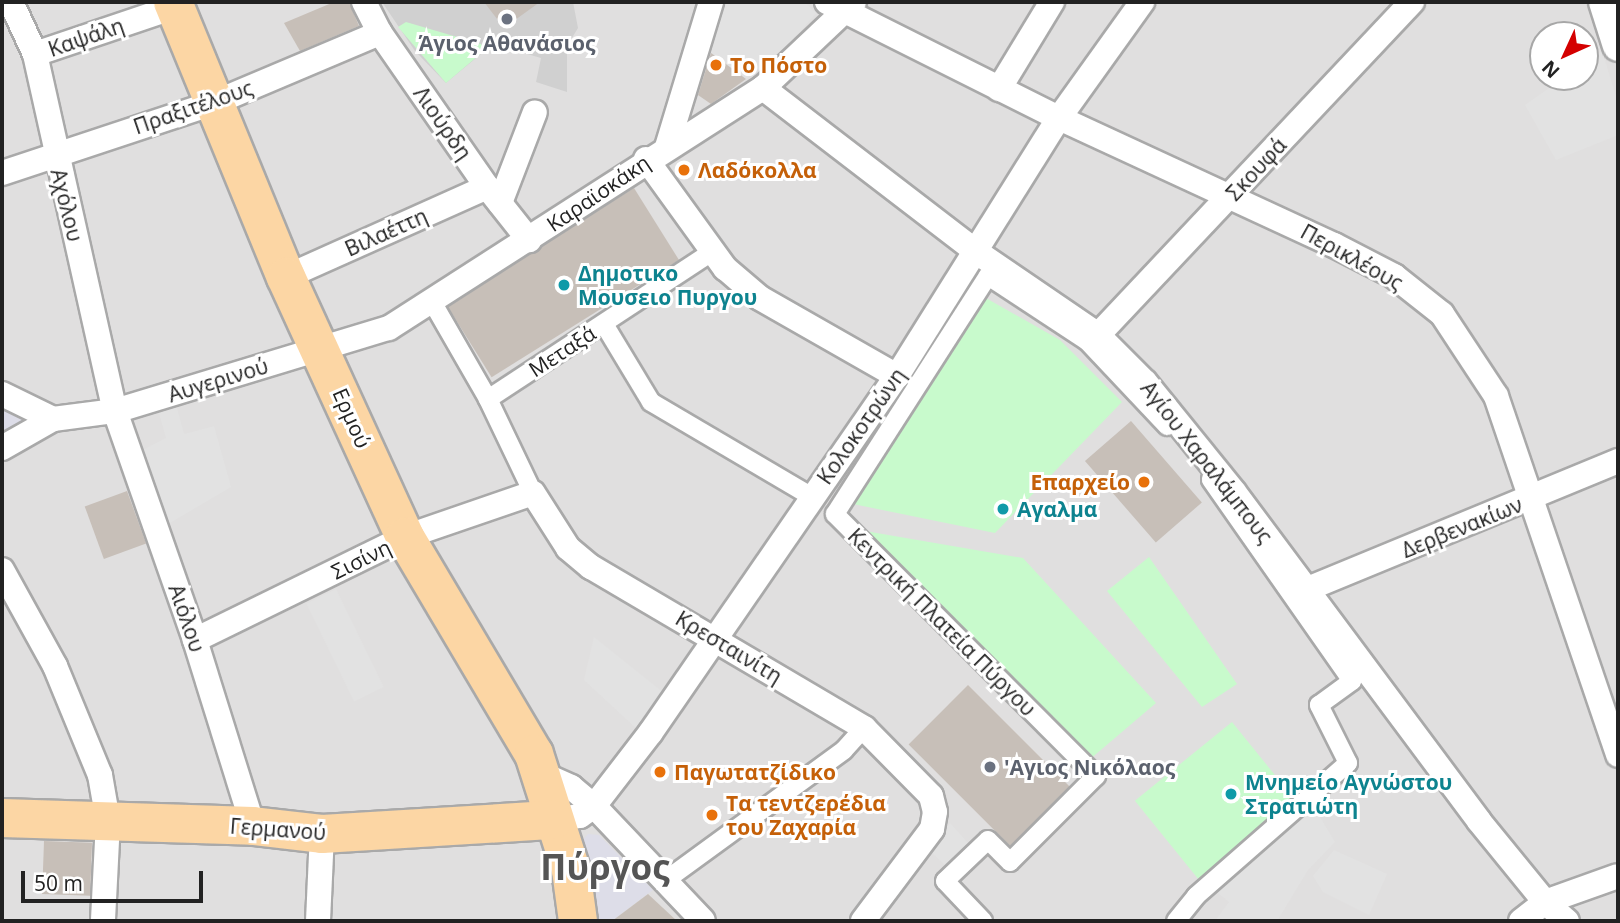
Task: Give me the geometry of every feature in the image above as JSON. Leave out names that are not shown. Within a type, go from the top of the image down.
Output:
[{"type":"main road","name":"Ερμού","points":[[174,4],[286,277],[405,537],[534,754],[571,870],[578,921]]},
{"type":"main road","name":"Γερμανού","points":[[2,818],[253,826],[322,834],[554,820]]},
{"type":"main road","name":"Ερμού","points":[[554,820],[551,873],[558,921]]},
{"type":"street","name":"Αχόλου","points":[[11,2],[36,54],[54,153],[115,411]]},
{"type":"street","name":"Λιούρδη","points":[[364,2],[380,33],[493,195],[529,240]]},
{"type":"street","points":[[711,2],[657,153],[725,268],[760,298],[897,376]]},
{"type":"street","points":[[999,89],[1052,2]]},
{"type":"street","name":"Κολοκοτρώνη","points":[[594,806],[717,638],[897,376],[978,253],[1059,118],[1142,2]]},
{"type":"street","name":"Σκουφά","points":[[1098,335],[1412,2]]},
{"type":"street","points":[[1604,2],[1618,46]]},
{"type":"street","name":"Καψάλη","points":[[36,54],[174,4]]},
{"type":"street","name":"Καραϊσκάκη","points":[[321,349],[389,328],[529,240],[657,153],[763,88],[842,6]]},
{"type":"street","name":"Περικλέους","points":[[842,6],[999,89],[1232,195],[1394,276],[1442,314],[1496,396],[1618,755]]},
{"type":"street","name":"Πραξιτέλους","points":[[2,173],[54,153],[214,103],[380,33]]},
{"type":"street","name":"Αγίου Χαραλάμπους","points":[[763,88],[978,253],[1098,335],[1179,424],[1545,902],[1567,921]]},
{"type":"street","points":[[493,195],[535,112]]},
{"type":"street","name":"Βιλαέττη","points":[[286,277],[493,195]]},
{"type":"street","name":"Μεταξά","points":[[488,399],[706,257]]},
{"type":"street","name":"Κεντρική Πλατεία Πύργου","points":[[983,921],[945,881],[988,840],[1010,862],[1096,776],[835,514],[988,276],[1087,341],[1187,446],[1352,681],[1319,705],[1348,763],[1196,896],[1176,921]]},
{"type":"street","points":[[434,305],[488,399],[533,493]]},
{"type":"street","points":[[604,324],[651,402],[812,497]]},
{"type":"street","name":"Αυγερινού","points":[[53,419],[115,411],[321,349]]},
{"type":"street","points":[[2,394],[53,419]]},
{"type":"street","name":"Αιόλου","points":[[115,411],[195,640],[253,826]]},
{"type":"street","points":[[2,448],[53,419]]},
{"type":"street","name":"Δερβενακίων","points":[[1305,590],[1532,499],[1618,461]]},
{"type":"street","name":"Σισίνη","points":[[195,640],[405,537],[533,493]]},
{"type":"street","name":"Κρεσταινίτη","points":[[533,493],[568,548],[592,567],[717,638],[864,728],[931,796],[935,813],[932,829],[863,921]]},
{"type":"street","points":[[2,570],[55,666],[100,775],[108,821],[103,921]]},
{"type":"street","points":[[666,880],[844,750],[864,728]]},
{"type":"street","points":[[541,774],[594,806],[703,921]]},
{"type":"street","points":[[554,820],[580,816],[594,806]]},
{"type":"street","points":[[318,921],[322,834]]},
{"type":"street","points":[[1521,921],[1545,902],[1618,876]]},
{"type":"shaded area","points":[[2,2],[1618,2],[1618,921],[2,921]]},
{"type":"shaded area","points":[[382,2],[573,2],[578,28],[567,46],[567,92],[536,82],[541,58],[493,44],[446,83],[415,51]]},
{"type":"shaded area","points":[[725,2],[804,2],[816,13],[783,52],[746,79],[709,51]]},
{"type":"shaded area","points":[[1602,51],[1618,103],[1618,135],[1556,160],[1525,105],[1545,91],[1599,91],[1599,53]]},
{"type":"shaded area","points":[[175,401],[184,434],[214,426],[231,487],[163,527],[135,454],[166,438],[157,406]]},
{"type":"shaded area","points":[[2,402],[24,413],[26,424],[2,440]]},
{"type":"shaded area","points":[[336,589],[384,687],[354,701],[306,603]]},
{"type":"shaded area","points":[[594,637],[664,693],[638,730],[584,680]]},
{"type":"shaded area","points":[[1312,804],[1335,842],[1308,870],[1277,921],[1215,921],[1229,902],[1213,889]]},
{"type":"shaded area","points":[[950,823],[968,843],[947,867],[928,849]]},
{"type":"shaded area","points":[[588,834],[599,835],[653,890],[612,921],[590,921],[580,843]]},
{"type":"shaded area","points":[[1334,850],[1387,874],[1369,915],[1323,892],[1313,876]]},
{"type":"green space","points":[[406,22],[481,44],[485,50],[446,83],[398,27]]},
{"type":"green space","points":[[977,293],[1060,340],[1122,402],[995,533],[853,504],[841,493]]},
{"type":"green space","points":[[865,531],[1023,558],[1156,703],[1082,766]]},
{"type":"green space","points":[[1149,557],[1237,684],[1202,707],[1107,591]]},
{"type":"green space","points":[[1232,722],[1296,801],[1199,880],[1135,801]]},
{"type":"building","points":[[334,2],[349,2],[359,26],[300,51],[284,23]]},
{"type":"building","name":"Άγιος Αθανάσιος","points":[[484,2],[540,2],[504,28]]},
{"type":"building","name":"Το Πόστο","points":[[711,53],[746,79],[711,104],[698,95]]},
{"type":"building","name":"Δημοτικο Μουσειο Πυργου","points":[[634,188],[679,260],[492,377],[447,305]]},
{"type":"building","name":"Επαρχείο","points":[[1131,421],[1202,503],[1156,543],[1085,461]]},
{"type":"building","points":[[127,491],[146,544],[104,559],[85,506]]},
{"type":"building","name":"'Αγιος Νικόλαος","points":[[968,685],[1070,787],[1010,846],[909,744]]},
{"type":"building","points":[[44,841],[92,843],[90,896],[42,894]]},
{"type":"building","points":[[648,894],[677,921],[612,921]]},
{"type":"place","name":"Άγιος Αθανάσιος","points":[[507,19]]},
{"type":"place","name":"Το Πόστο","points":[[716,65]]},
{"type":"place","name":"Λαδόκολλα","points":[[684,170]]},
{"type":"place","name":"Δημοτικο Μουσειο Πυργου","points":[[564,285]]},
{"type":"place","name":"Επαρχείο","points":[[1144,482]]},
{"type":"place","name":"Αγαλμα","points":[[1003,509]]},
{"type":"place","name":"'Αγιος Νικόλαος","points":[[990,767]]},
{"type":"place","name":"Παγωτατζίδικο","points":[[660,772]]},
{"type":"place","name":"Μνημείο Αγνώστου Στρατιώτη","points":[[1231,794]]},
{"type":"place","name":"Τα τεντζερέδια του Ζαχαρία","points":[[712,815]]},
{"type":"district","name":"Πύργος","points":[[605,867]]}]
